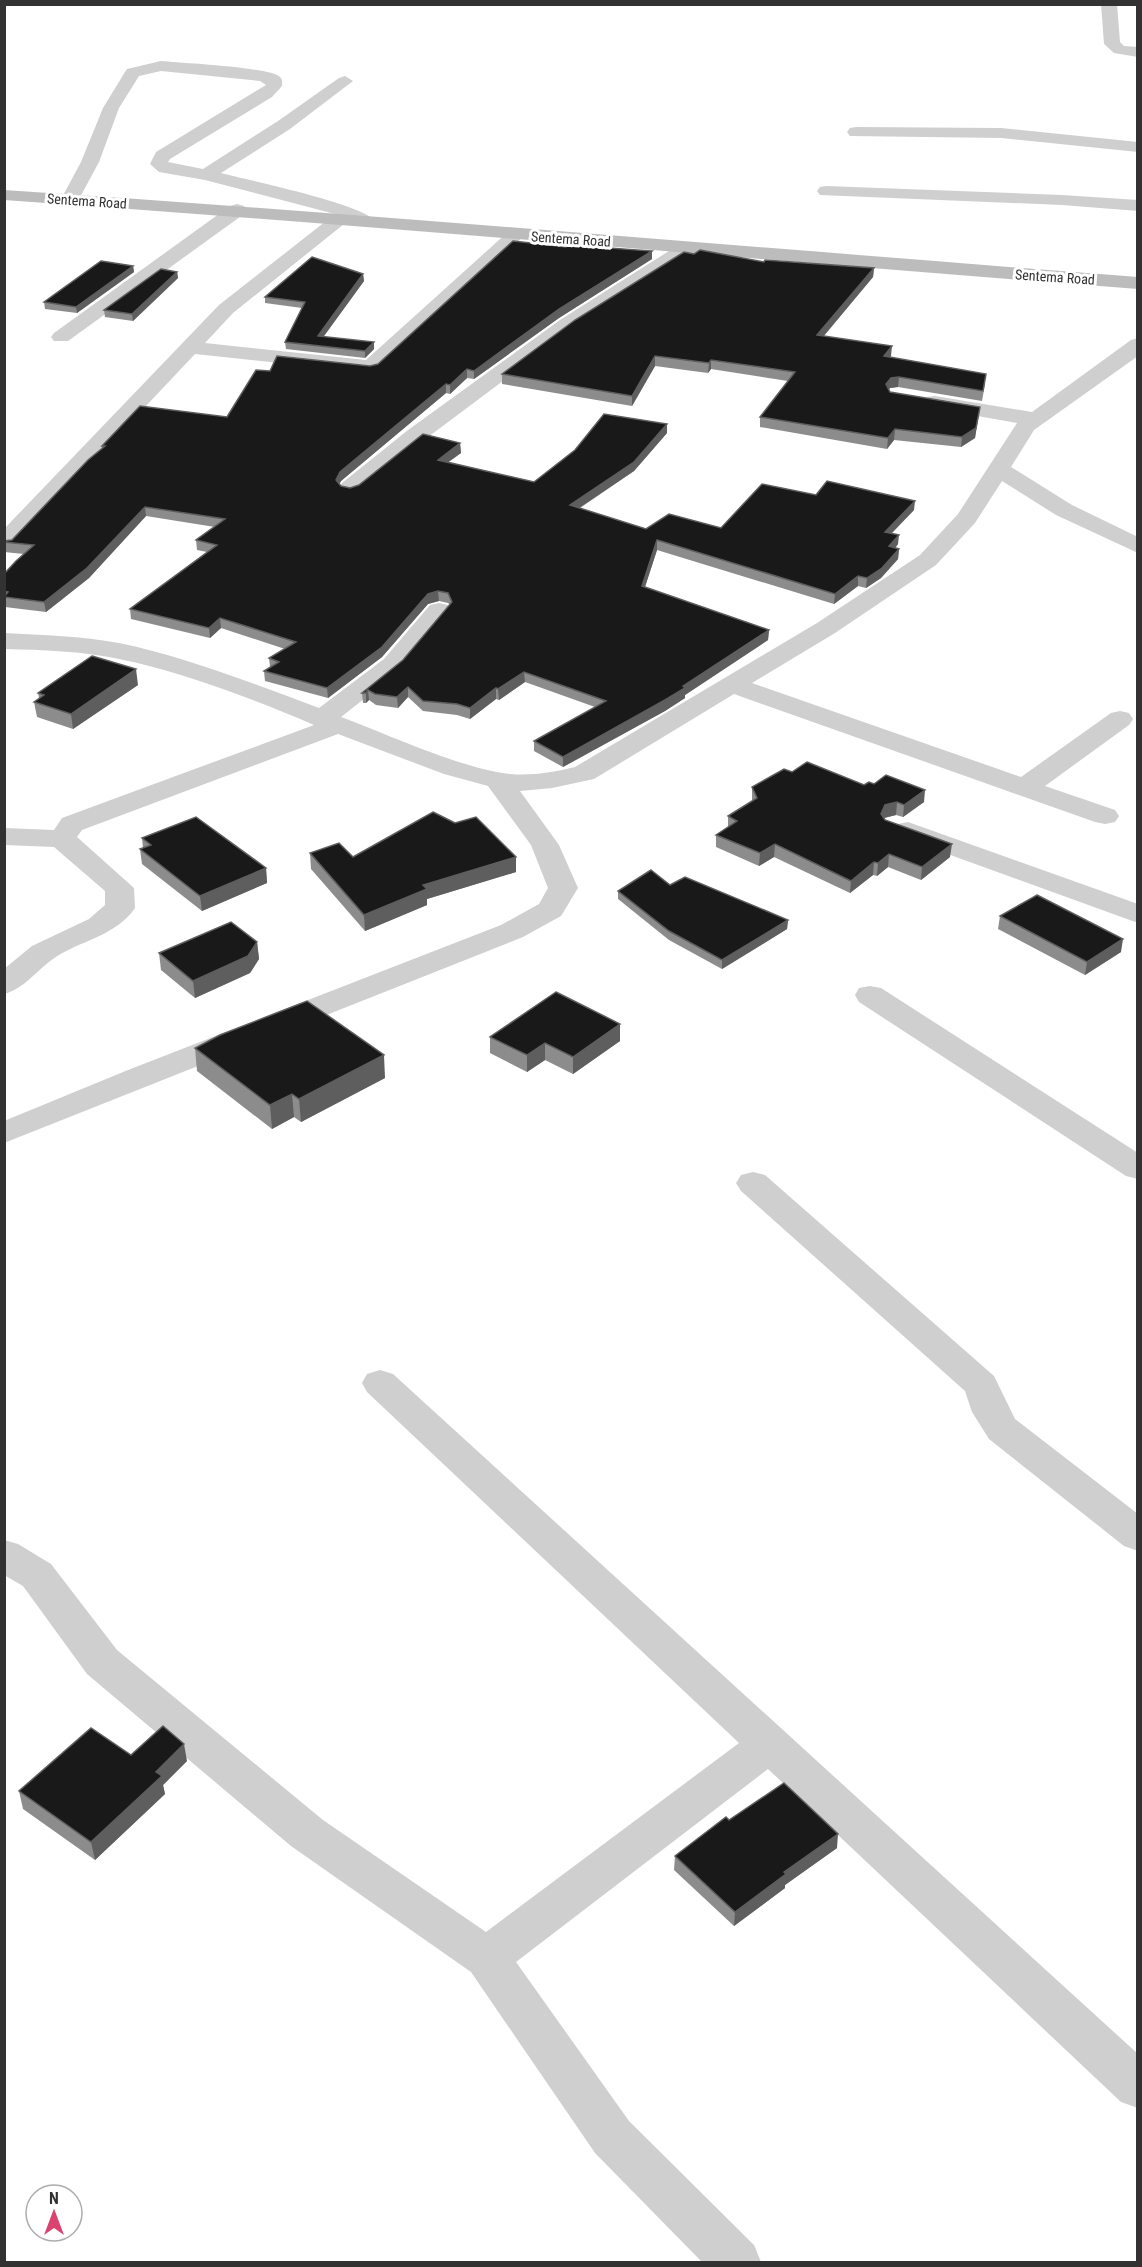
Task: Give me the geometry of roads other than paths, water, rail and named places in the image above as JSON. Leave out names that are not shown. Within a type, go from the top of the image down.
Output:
[{"type":"main road","name":"Sentema Road","points":[[4,195],[341,218],[516,235],[1137,283]]},
{"type":"street","points":[[1108,4],[1113,44],[1120,50],[1137,52]]},
{"type":"street","points":[[69,201],[90,162],[111,108],[134,72],[161,66],[263,76],[274,80],[274,86],[162,156],[159,164],[165,168],[206,175],[345,211],[366,221]]},
{"type":"street","points":[[206,175],[284,125],[345,81]]},
{"type":"street","points":[[856,132],[1001,133],[1137,147]]},
{"type":"street","points":[[826,191],[1062,200],[1137,206]]},
{"type":"street","points":[[60,337],[237,210]]},
{"type":"street","points":[[4,543],[226,309],[341,218]]},
{"type":"street","points":[[189,347],[370,367],[516,235]]},
{"type":"street","points":[[350,489],[416,435],[567,324],[687,248]]},
{"type":"street","points":[[4,641],[79,645],[135,655],[229,685],[449,766],[498,780],[524,783],[558,780],[584,773],[732,685],[826,628],[928,560],[967,518],[1026,426],[1137,344]]},
{"type":"street","points":[[1109,366],[1137,372]]},
{"type":"street","points":[[909,398],[1035,419]]},
{"type":"street","points":[[999,469],[1064,510],[1137,546]]},
{"type":"street","points":[[62,839],[72,824],[330,722],[393,664],[439,610]]},
{"type":"street","points":[[732,685],[1105,816]]},
{"type":"street","points":[[1024,788],[1120,719]]},
{"type":"street","points":[[4,1133],[139,1077],[512,931],[551,910],[563,888],[545,845],[498,780]]},
{"type":"street","points":[[896,825],[1137,914]]},
{"type":"street","points":[[4,836],[62,839],[119,888],[120,908],[100,925],[43,952],[4,985]]},
{"type":"street","points":[[870,995],[1137,1168]]},
{"type":"street","points":[[753,1183],[981,1385],[991,1412],[1002,1429],[1137,1536]]},
{"type":"street","points":[[380,1383],[1137,2086]]},
{"type":"street","points":[[4,1555],[37,1575],[102,1662],[307,1833],[487,1958],[612,2137],[736,2262]]},
{"type":"street","points":[[487,1958],[769,1744]]}]
